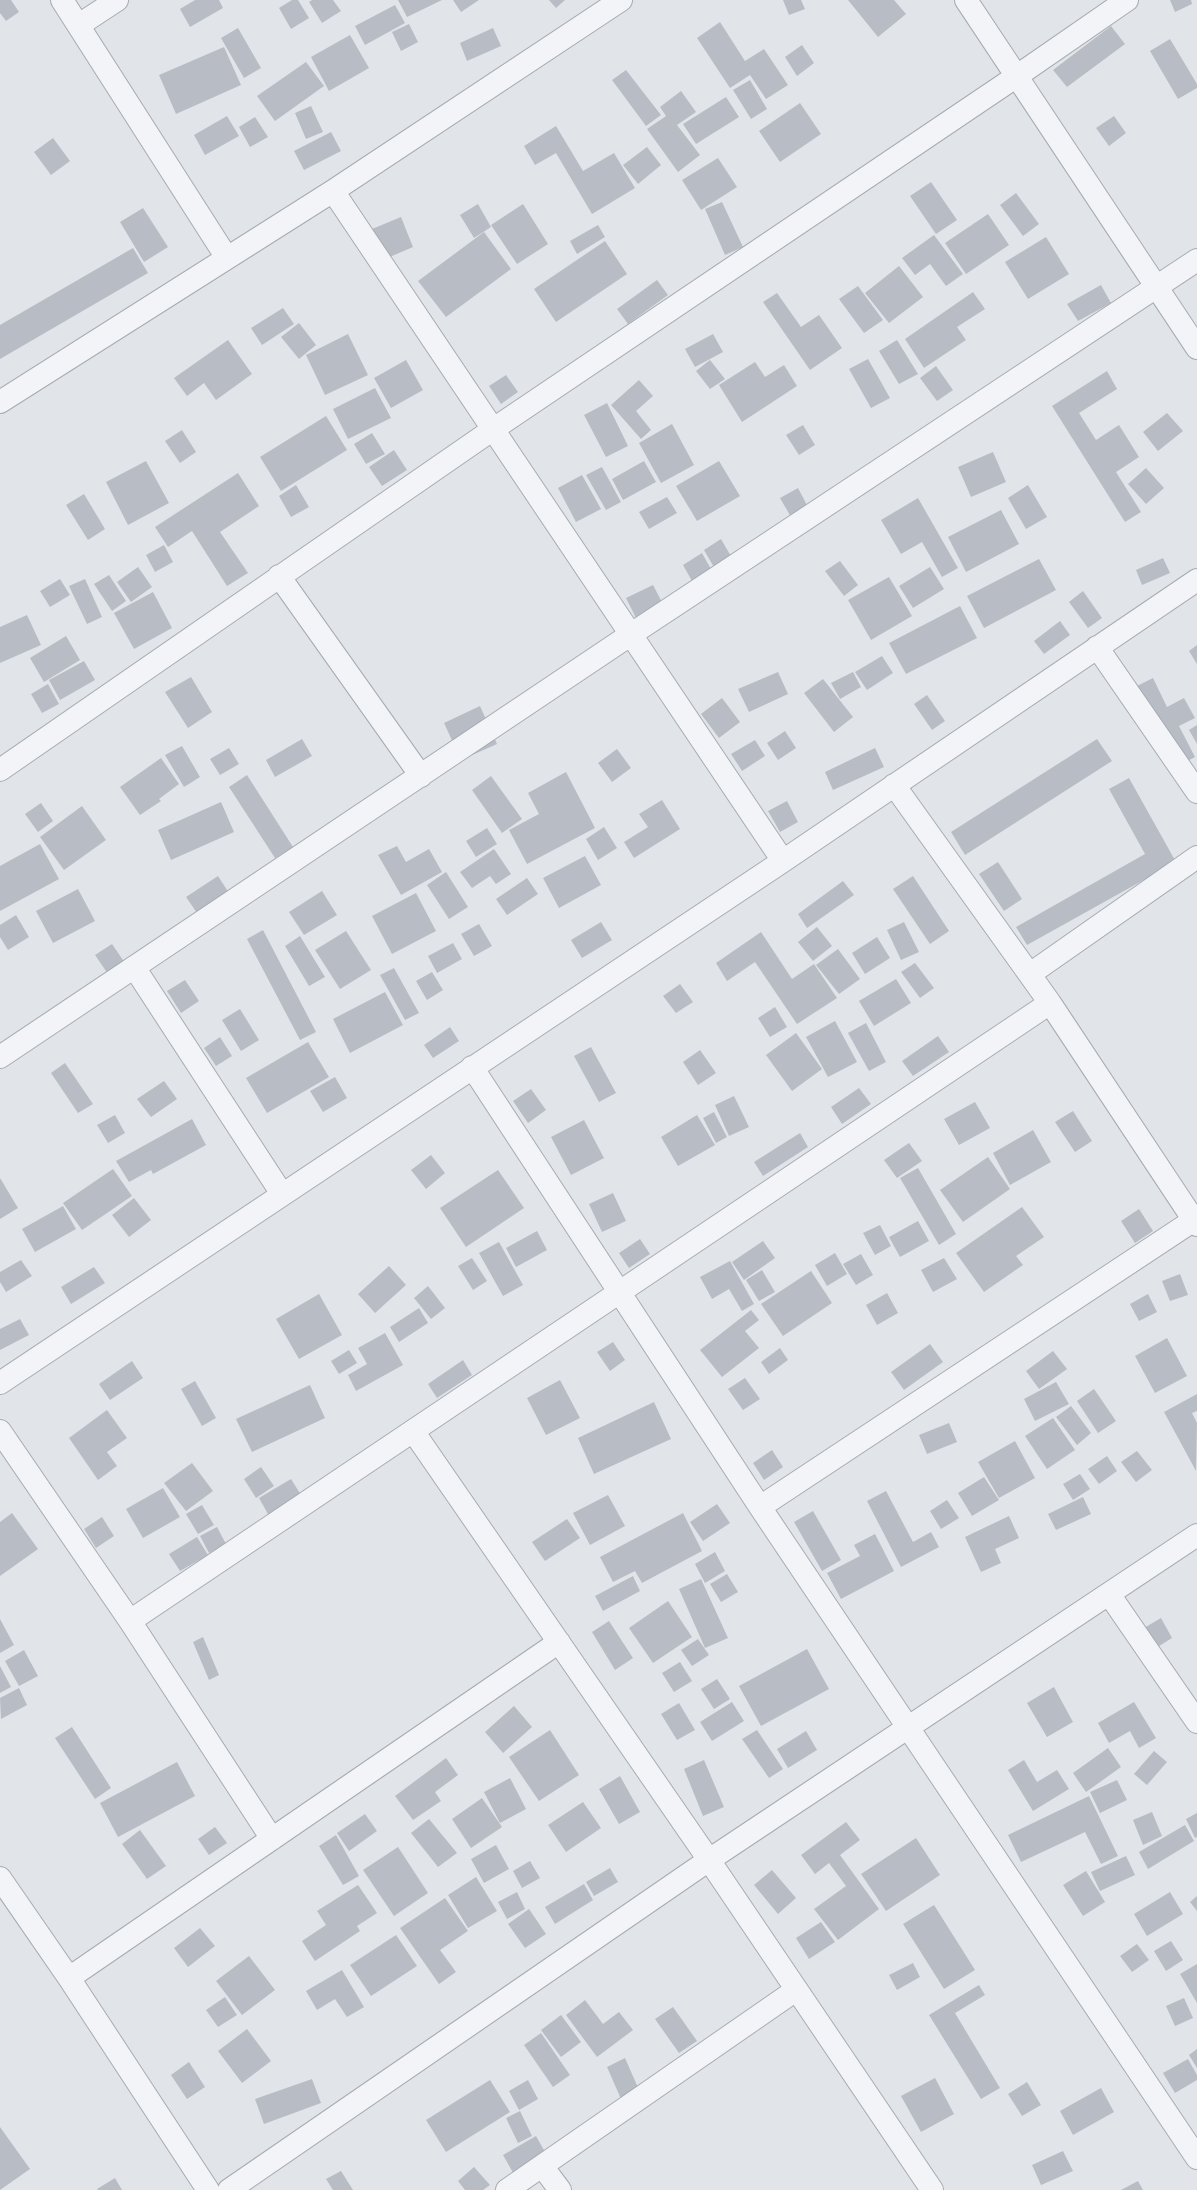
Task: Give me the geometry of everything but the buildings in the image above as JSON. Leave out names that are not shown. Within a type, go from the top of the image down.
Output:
[{"type":"street","points":[[62,0],[227,258]]},
{"type":"street","points":[[79,25],[117,0]]},
{"type":"street","points":[[0,402],[333,190],[621,0]]},
{"type":"street","points":[[966,0],[1197,348]]},
{"type":"street","points":[[0,770],[492,430],[1017,76],[1126,0]]},
{"type":"street","points":[[333,190],[492,430],[783,861]]},
{"type":"street","points":[[0,1057],[630,635],[1197,260]]},
{"type":"street","points":[[279,576],[421,776]]},
{"type":"street","points":[[0,1383],[783,861],[1197,580]]},
{"type":"street","points":[[1097,647],[1197,792]]},
{"type":"street","points":[[760,1507],[1196,1221],[1030,974],[894,785]]},
{"type":"street","points":[[1030,974],[1197,857]]},
{"type":"street","points":[[134,967],[282,1194]]},
{"type":"street","points":[[130,1621],[619,1292],[845,1143],[1050,1003]]},
{"type":"street","points":[[472,1067],[760,1507],[1197,2158]]},
{"type":"street","points":[[0,1431],[130,1621],[272,1839]]},
{"type":"street","points":[[414,1431],[709,1860],[932,2190]]},
{"type":"street","points":[[229,2190],[709,1860],[1197,1535]]},
{"type":"street","points":[[1109,1594],[1197,1722]]},
{"type":"street","points":[[69,1978],[559,1642]]},
{"type":"street","points":[[0,1878],[69,1978],[208,2190]]},
{"type":"street","points":[[507,2190],[796,1990]]},
{"type":"street","points":[[542,2166],[560,2190]]}]
